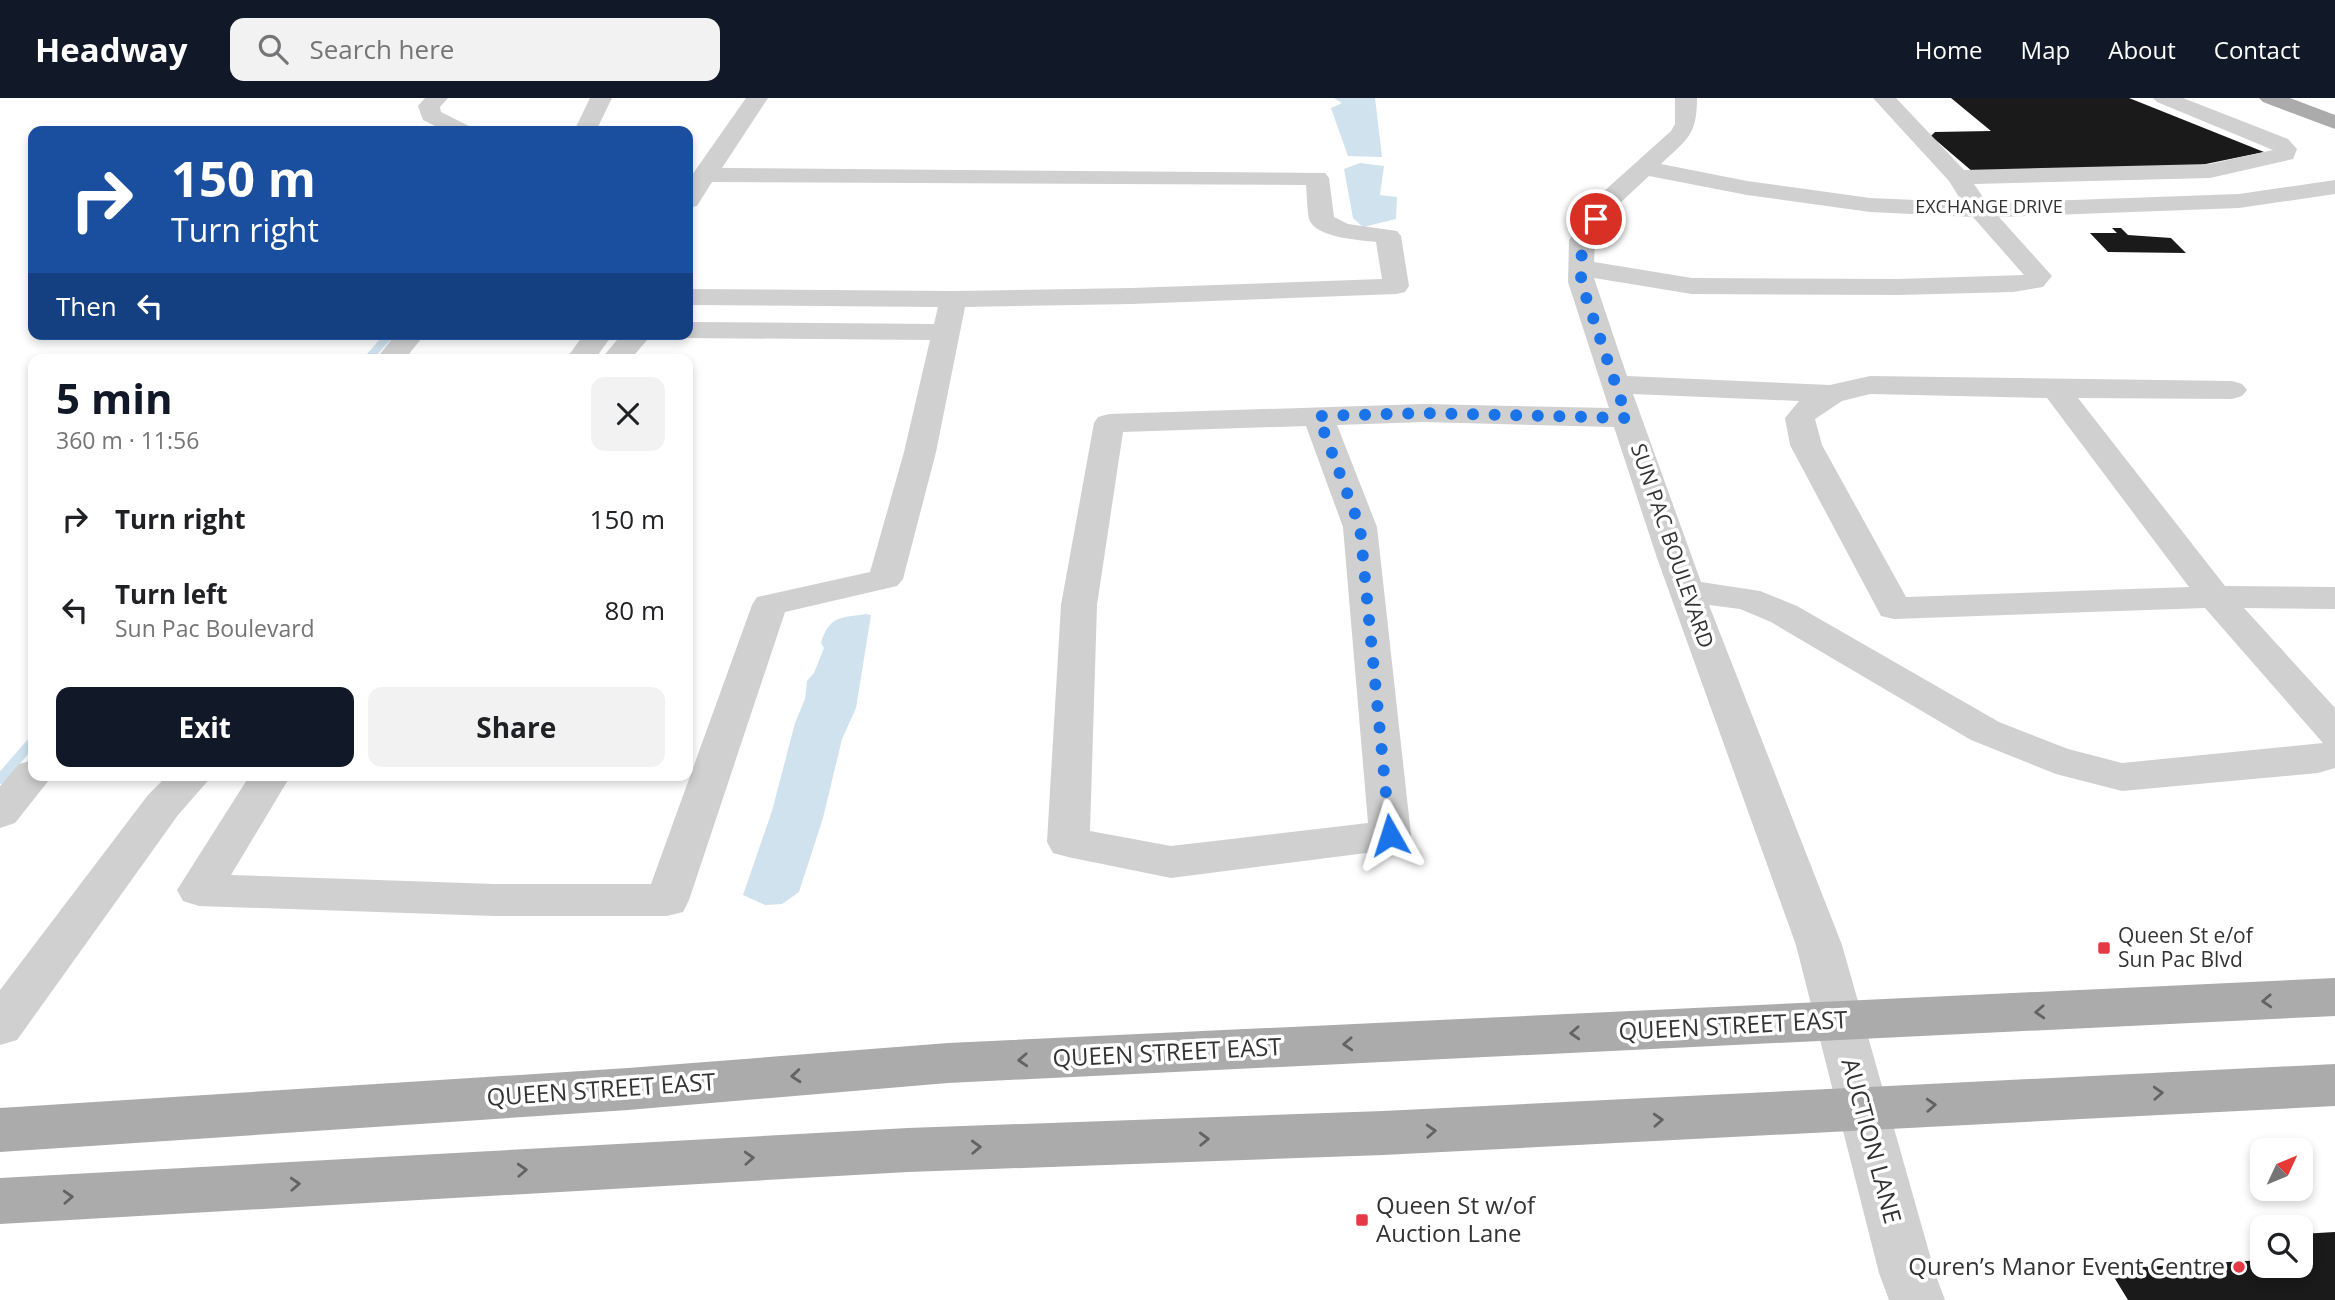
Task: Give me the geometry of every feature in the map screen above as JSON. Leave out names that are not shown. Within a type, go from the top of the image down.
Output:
[{"type":"main road","points":[[2270,98],[2335,122]]},
{"type":"main road","points":[[2318,98],[2335,104]]},
{"type":"main road","name":"QUEEN STREET EAST","points":[[0,1130],[616,1090],[948,1063],[2335,998]]},
{"type":"main road","points":[[0,1201],[908,1150],[1383,1133],[2335,1085]]},
{"type":"street","points":[[437,98],[429,106],[431,115],[452,126]]},
{"type":"street","points":[[587,126],[601,98]]},
{"type":"street","points":[[696,188],[757,98]]},
{"type":"street","name":"SUN PAC BOULEVARD","points":[[1686,98],[1686,124],[1679,135],[1611,198],[1582,240],[1581,282],[1687,591],[1819,945],[1839,1021]]},
{"type":"street","points":[[1581,268],[1692,286],[1792,276],[2013,284],[2034,281],[2039,276],[1979,209],[1958,177],[1884,98]]},
{"type":"street","points":[[1958,177],[2210,171],[2285,154],[2286,149],[2280,144],[2164,98]]},
{"type":"street","name":"EXCHANGE DRIVE","points":[[1645,168],[1747,188],[1870,205],[1979,209],[2239,201],[2335,187]]},
{"type":"street","points":[[2141,174],[2178,204]]},
{"type":"street","points":[[693,297],[953,299],[1132,296],[1396,286],[1388,236],[1343,231],[1322,221],[1317,178],[696,188]]},
{"type":"street","points":[[267,781],[199,890],[494,900],[667,900],[770,605],[885,579],[920,452],[953,299]]},
{"type":"street","points":[[693,330],[946,332]]},
{"type":"street","points":[[394,354],[406,340]]},
{"type":"street","points":[[584,354],[594,340]]},
{"type":"street","points":[[620,354],[632,340]]},
{"type":"street","points":[[1615,384],[1831,394]]},
{"type":"street","points":[[2232,390],[1870,385],[1843,389],[1831,394],[1809,407],[1800,418],[1806,445],[1894,608],[2215,597],[2335,598]]},
{"type":"street","points":[[2056,389],[2215,597],[2335,733]]},
{"type":"street","points":[[1318,416],[1360,527],[1390,835],[1171,862],[1068,842],[1079,605],[1109,423],[1318,416],[1424,413],[1627,418]]},
{"type":"street","points":[[1687,591],[1747,599],[1784,614],[1985,731],[2056,760],[2123,777],[2318,759],[2335,753]]},
{"type":"street","points":[[0,813],[28,780]]},
{"type":"street","points":[[0,1026],[155,816],[187,781]]},
{"type":"street","name":"AUCTION LANE","points":[[1839,1021],[1907,1273],[1917,1300]]},
{"type":"water","points":[[1334,98],[1375,98],[1382,157],[1348,156],[1331,108],[1342,103]]},
{"type":"water","points":[[1360,163],[1384,166],[1380,195],[1397,197],[1396,219],[1363,227],[1353,218],[1344,169]]},
{"type":"water","points":[[871,615],[856,708],[842,739],[823,818],[799,892],[782,904],[765,905],[743,895],[772,811],[795,723],[805,699],[807,681],[814,673],[824,648],[821,643],[828,627],[843,618]]},
{"type":"building","points":[[1951,98],[2129,98],[2264,152],[2196,166],[1973,172],[1931,136],[1935,132],[1991,131]]},
{"type":"building","points":[[2112,228],[2121,228],[2128,235],[2171,238],[2186,253],[2108,252],[2090,233],[2117,233]]},
{"type":"building","name":"Quren’s Manor Event Centre","points":[[2335,1232],[2335,1300],[2128,1300],[2109,1269],[2250,1261],[2250,1278],[2313,1278],[2313,1233]]},
{"type":"waterway","points":[[372,354],[385,340]]},
{"type":"waterway","points":[[0,779],[28,747]]},
{"type":"place","name":"Queen St e/of Sun Pac Blvd","points":[[2104,948]]},
{"type":"place","name":"Queen St w/of Auction Lane","points":[[1362,1220]]},
{"type":"place","name":"Quren’s Manor Event Centre","points":[[2239,1267]]},
{"type":"route","points":[[1390,835],[1360,527],[1318,416],[1424,413],[1627,418],[1581,282],[1582,240],[1596,219]]}]
